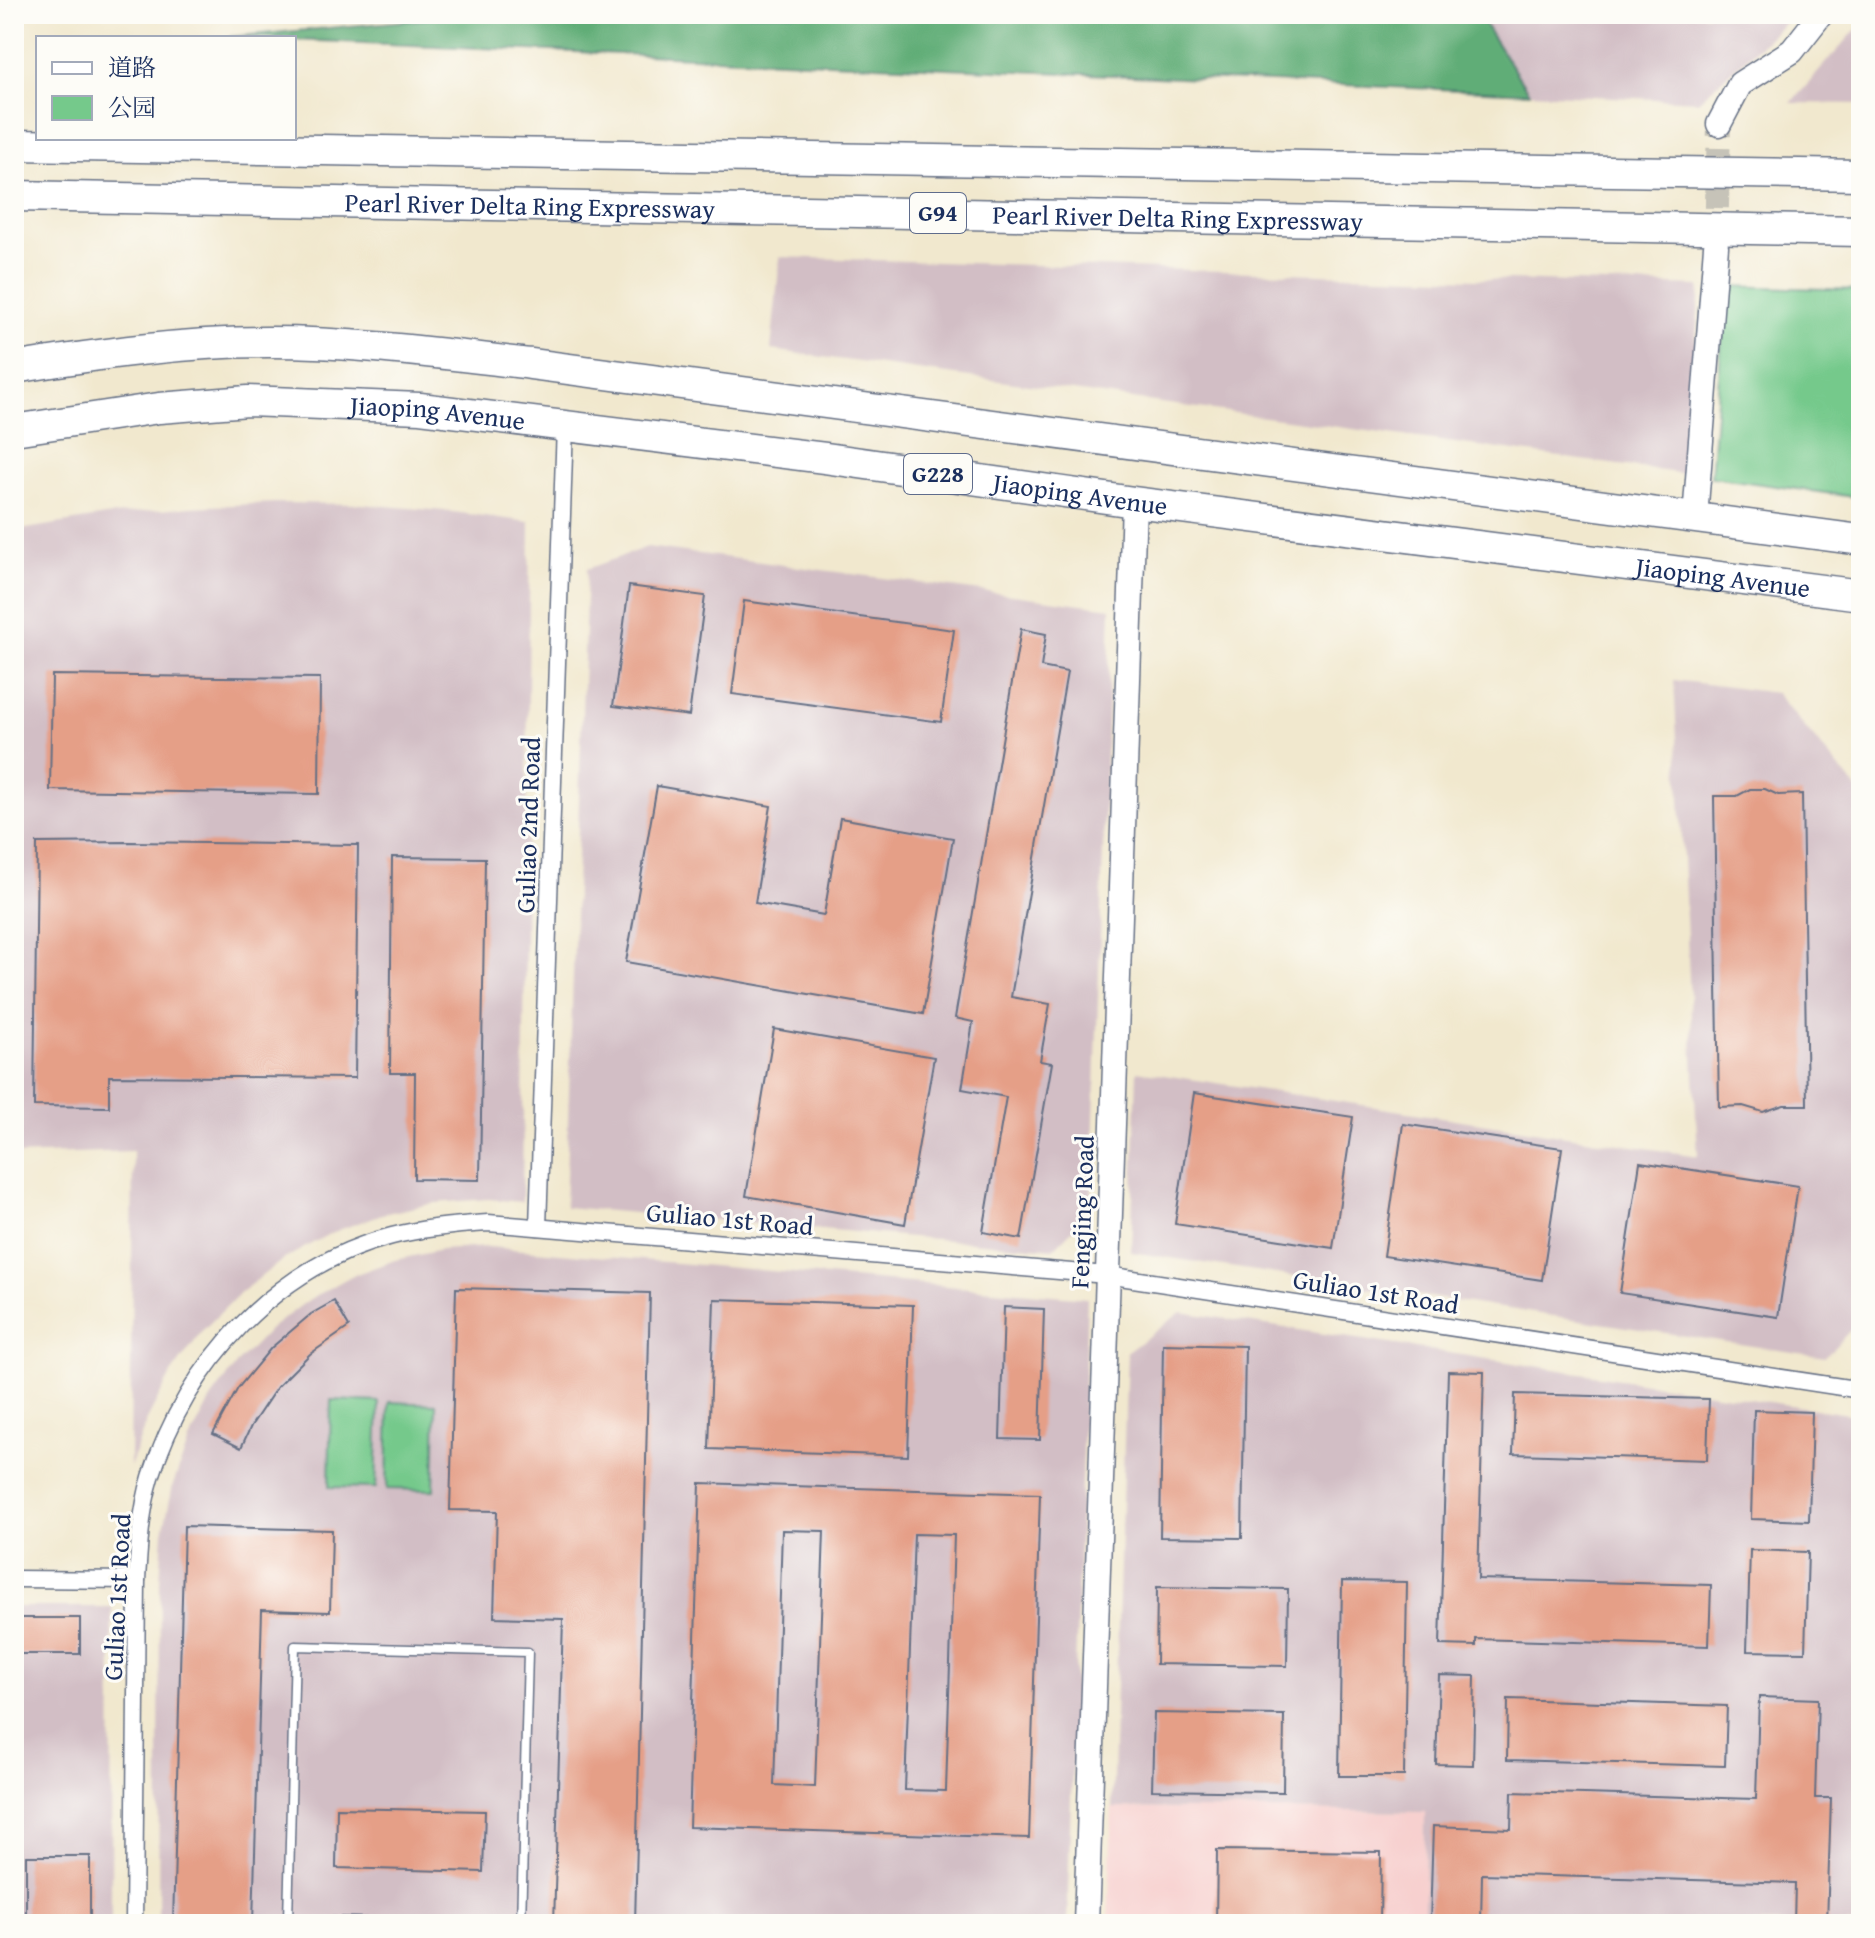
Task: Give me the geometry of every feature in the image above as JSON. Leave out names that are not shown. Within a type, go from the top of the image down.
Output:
[{"type":"highway","name":"Pearl River Delta Ring Expressway","points":[[14,145],[1861,175]]},
{"type":"highway","name":"Pearl River Delta Ring Expressway","points":[[14,196],[1861,231]]},
{"type":"highway","name":"G228","points":[[14,368],[177,347],[267,342],[360,345],[531,364],[1861,540]]},
{"type":"highway","name":"Jiaoping Avenue","points":[[14,430],[159,408],[248,401],[420,408],[1861,595]]},
{"type":"street","points":[[1719,124],[1740,84],[1792,51],[1821,14]]},
{"type":"street","points":[[1695,518],[1716,246]]},
{"type":"street","name":"Guliao 2nd Road","points":[[538,1227],[565,425]]},
{"type":"street","name":"Fengjing Road","points":[[1086,1924],[1134,502]]},
{"type":"street","name":"Guliao 1st Road","points":[[134,1924],[140,1529],[150,1479],[167,1431],[191,1387],[221,1346],[257,1309],[308,1273],[341,1255],[389,1237],[438,1226],[488,1223],[1107,1275],[1861,1390]]},
{"type":"street","points":[[14,1579],[137,1580]]},
{"type":"lane","points":[[422,1924],[288,1920],[295,1646],[528,1652],[521,1924]]},
{"type":"shaded area","points":[[1478,14],[1795,14],[1698,101],[1529,93]]},
{"type":"shaded area","points":[[1861,22],[1861,104],[1791,103],[1860,25]]},
{"type":"shaded area","points":[[780,257],[1700,286],[1685,474],[771,350]]},
{"type":"shaded area","points":[[275,503],[361,504],[530,522],[522,1202],[488,1199],[435,1203],[382,1214],[331,1233],[284,1259],[241,1292],[203,1330],[171,1374],[146,1422],[130,1467],[133,1151],[14,1155],[14,531],[105,516],[190,507]]},
{"type":"shaded area","points":[[647,547],[1111,608],[1091,1211],[1053,1249],[565,1207],[587,569]]},
{"type":"shaded area","points":[[1674,680],[1776,693],[1861,794],[1861,1319],[1825,1357],[1131,1252],[1137,1071],[1698,1156]]},
{"type":"shaded area","points":[[488,1247],[1087,1298],[1067,1924],[158,1924],[163,1532],[173,1485],[189,1441],[211,1399],[239,1361],[272,1327],[310,1299],[351,1276],[395,1260],[441,1250]]},
{"type":"shaded area","points":[[1181,1312],[1861,1416],[1861,1924],[1424,1924],[1425,1812],[1112,1808],[1127,1352]]},
{"type":"shaded area","points":[[14,1607],[112,1607],[111,1924],[14,1924]]},
{"type":"shaded area","points":[[1112,1808],[1425,1812],[1424,1924],[1108,1924]]},
{"type":"green space","points":[[481,14],[1478,14],[1529,93],[296,40],[296,36],[239,36]]},
{"type":"green space","points":[[1726,286],[1861,290],[1861,498],[1711,477]]},
{"type":"green space","points":[[331,1400],[379,1402],[376,1488],[329,1487]]},
{"type":"green space","points":[[389,1402],[436,1404],[434,1490],[387,1489]]},
{"type":"building","points":[[629,586],[705,596],[689,716],[613,706]]},
{"type":"building","points":[[744,601],[954,630],[941,722],[732,694]]},
{"type":"building","points":[[1021,629],[1046,634],[1041,667],[1067,672],[1011,997],[1050,1004],[1040,1061],[1052,1063],[1021,1239],[983,1232],[1006,1097],[962,1089],[973,1022],[955,1018]]},
{"type":"building","points":[[52,675],[320,678],[319,794],[50,790]]},
{"type":"building","points":[[657,786],[771,806],[755,903],[824,915],[840,818],[953,838],[923,1014],[626,962]]},
{"type":"building","points":[[1750,789],[1765,789],[1778,795],[1802,794],[1807,1105],[1784,1105],[1763,1112],[1743,1106],[1719,1107],[1714,796],[1737,796]]},
{"type":"building","points":[[37,843],[358,845],[355,1078],[109,1076],[109,1107],[34,1106]]},
{"type":"building","points":[[392,857],[485,858],[480,1180],[414,1179],[415,1073],[390,1073]]},
{"type":"building","points":[[774,1029],[934,1057],[905,1224],[746,1196]]},
{"type":"building","points":[[1194,1093],[1353,1117],[1333,1248],[1175,1224]]},
{"type":"building","points":[[1403,1124],[1562,1148],[1542,1280],[1384,1256]]},
{"type":"building","points":[[1640,1162],[1798,1186],[1778,1317],[1620,1293]]},
{"type":"building","points":[[456,1288],[650,1293],[635,1924],[554,1924],[563,1619],[494,1617],[497,1511],[450,1510]]},
{"type":"building","points":[[714,1299],[913,1305],[908,1456],[709,1449]]},
{"type":"building","points":[[334,1301],[349,1327],[310,1354],[277,1387],[251,1426],[241,1448],[213,1434],[238,1388],[271,1348],[311,1314]]},
{"type":"building","points":[[1004,1307],[1044,1309],[1040,1440],[1000,1439]]},
{"type":"building","points":[[1163,1344],[1245,1346],[1242,1538],[1160,1537]]},
{"type":"building","points":[[1448,1371],[1484,1372],[1478,1579],[1711,1585],[1709,1646],[1476,1639],[1476,1646],[1440,1645]]},
{"type":"building","points":[[1515,1394],[1709,1399],[1707,1460],[1513,1454]]},
{"type":"building","points":[[1754,1410],[1812,1412],[1809,1521],[1751,1519]]},
{"type":"building","points":[[700,1483],[1040,1494],[1029,1838],[689,1827]],"holes":[[[782,1530],[824,1531],[815,1787],[774,1785]],[[914,1534],[954,1535],[946,1791],[905,1790]]]},
{"type":"building","points":[[184,1526],[332,1530],[330,1612],[262,1610],[253,1924],[173,1924]]},
{"type":"building","points":[[1750,1550],[1808,1552],[1805,1652],[1747,1651]]},
{"type":"building","points":[[1342,1581],[1407,1582],[1404,1776],[1339,1776]]},
{"type":"building","points":[[1157,1587],[1288,1589],[1287,1666],[1156,1664]]},
{"type":"building","points":[[14,1618],[80,1618],[80,1654],[14,1654]]},
{"type":"building","points":[[1439,1675],[1475,1676],[1473,1765],[1436,1764]]},
{"type":"building","points":[[1759,1697],[1818,1699],[1815,1798],[1831,1798],[1827,1924],[1794,1924],[1795,1883],[1482,1874],[1481,1924],[1430,1924],[1433,1826],[1511,1829],[1512,1792],[1756,1799]]},
{"type":"building","points":[[1508,1699],[1727,1706],[1725,1766],[1507,1760]]},
{"type":"building","points":[[1154,1713],[1284,1715],[1283,1792],[1152,1790]]},
{"type":"building","points":[[337,1808],[485,1811],[483,1872],[336,1868]]},
{"type":"building","points":[[1217,1850],[1381,1852],[1380,1924],[1216,1924]]},
{"type":"building","points":[[26,1856],[90,1856],[90,1924],[26,1924]]},
{"type":"tunnel","points":[[1716,244],[1719,124]]}]
